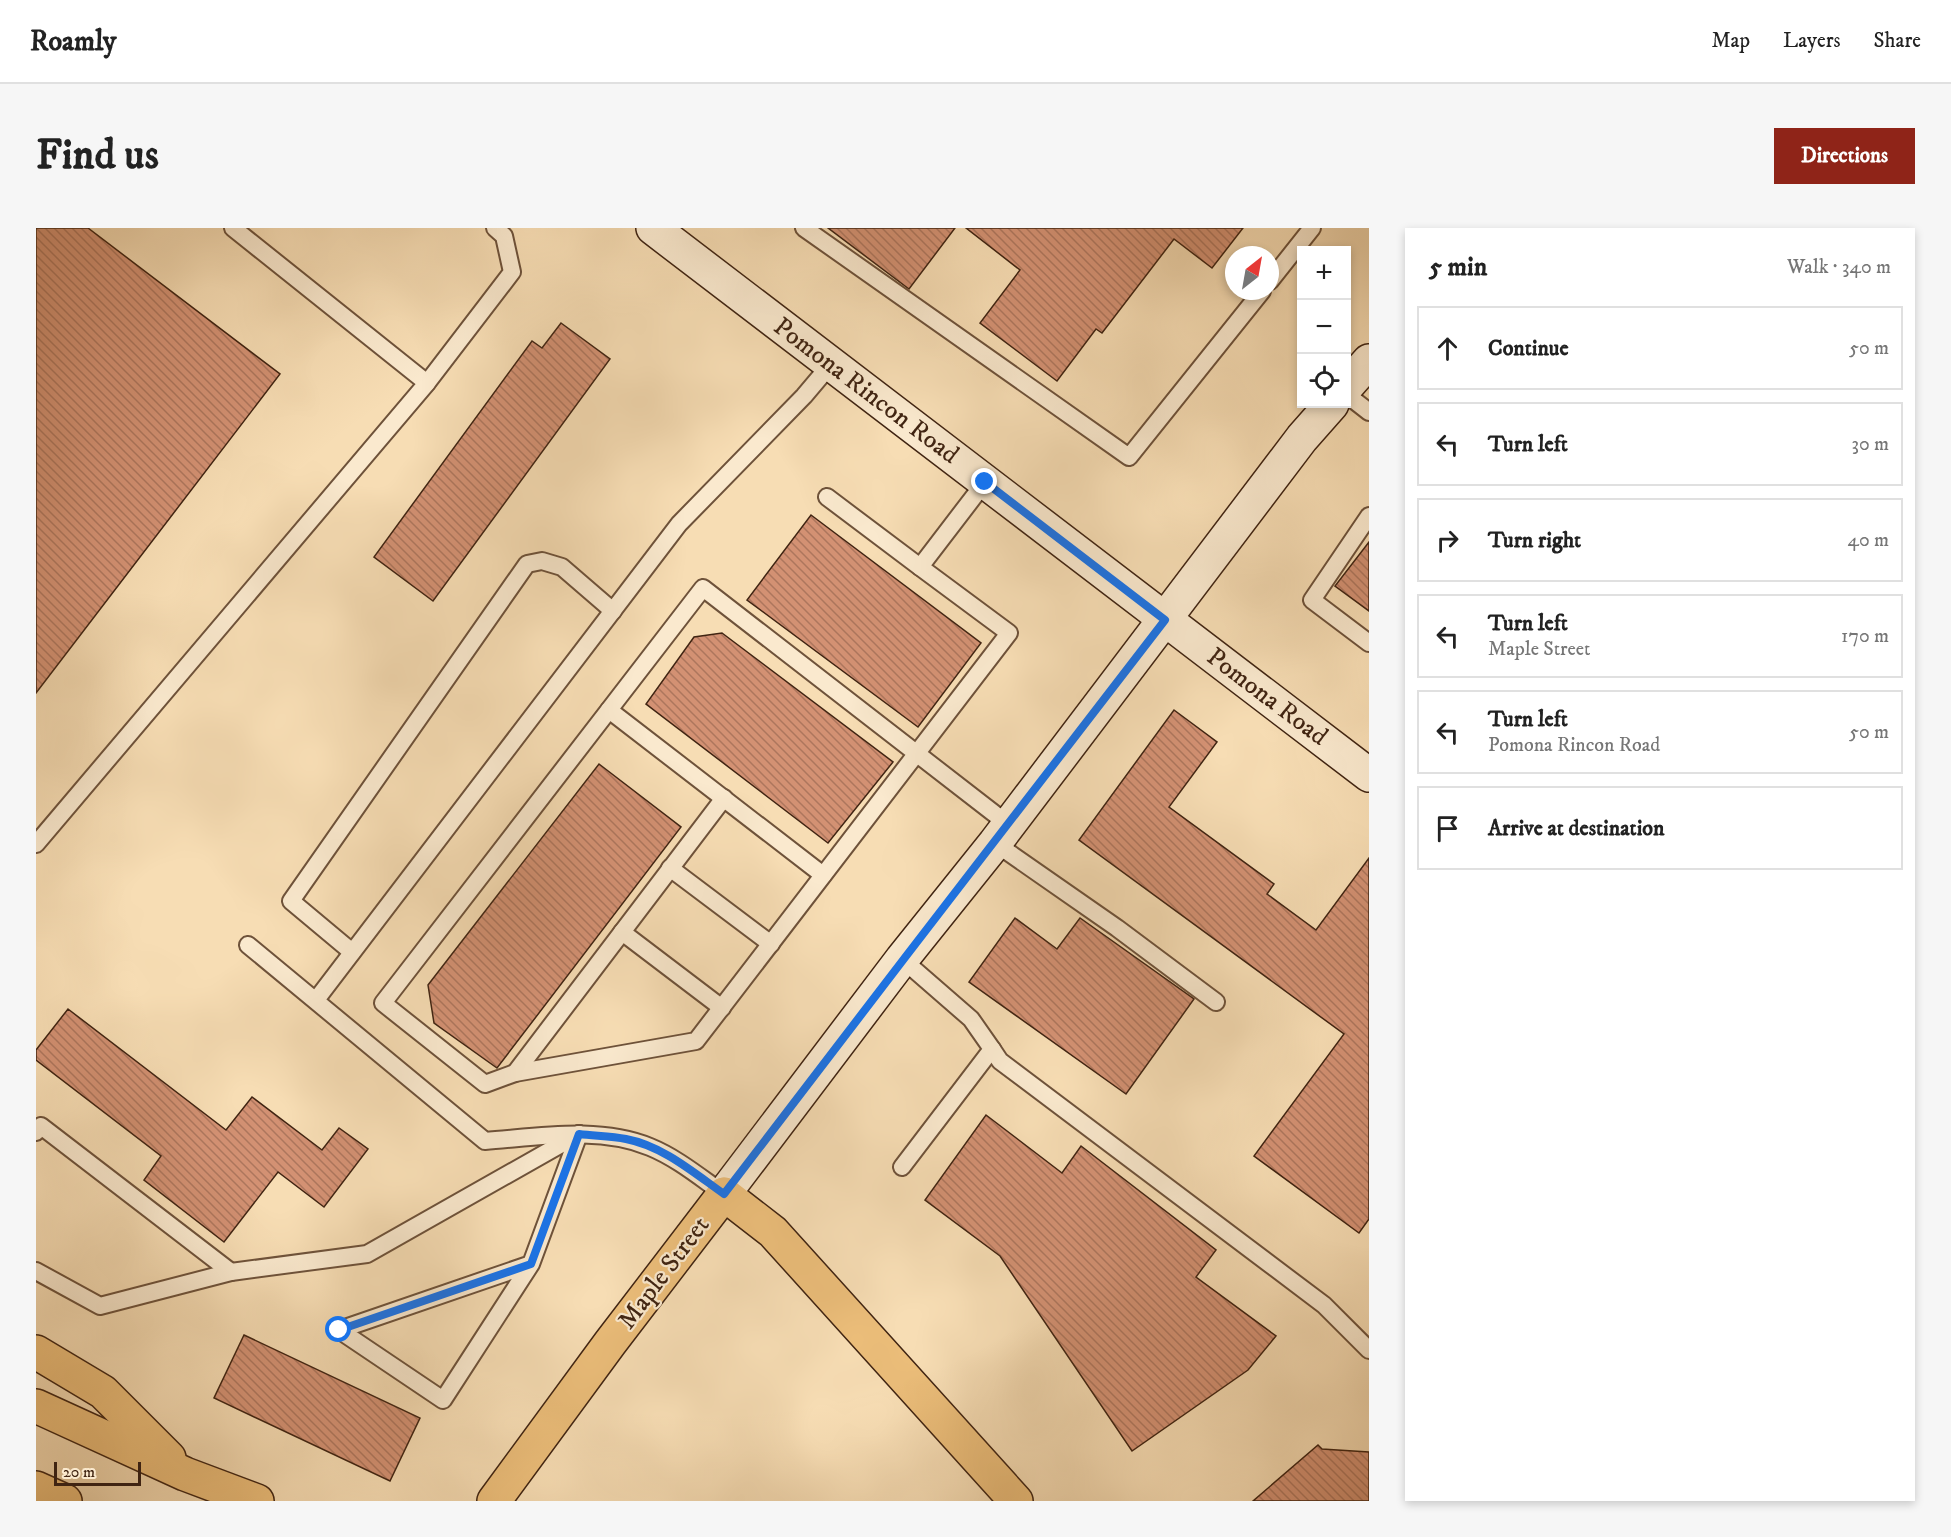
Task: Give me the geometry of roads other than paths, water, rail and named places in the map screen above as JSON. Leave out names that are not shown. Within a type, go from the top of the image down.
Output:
[{"type":"main road","name":"Pomona Rincon Road","points":[[653,228],[1165,620]]},
{"type":"main road","points":[[1351,382],[1369,361]]},
{"type":"main road","name":"Maple Street","points":[[500,1493],[610,1343],[902,959],[1002,834],[1302,438],[1328,408]]},
{"type":"main road","name":"Pomona Road","points":[[1165,620],[1369,775]]},
{"type":"main road","points":[[724,1194],[773,1232],[1016,1501]]},
{"type":"main road","points":[[36,1353],[102,1392],[185,1474]]},
{"type":"main road","points":[[36,1406],[185,1474],[257,1501]]},
{"type":"main road","points":[[36,1488],[65,1501]]},
{"type":"lane","points":[[234,228],[427,383]]},
{"type":"lane","points":[[36,844],[427,383],[512,272],[504,236],[495,228]]},
{"type":"lane","points":[[804,228],[1129,457],[1255,300]]},
{"type":"lane","points":[[1279,270],[1312,228]]},
{"type":"lane","points":[[316,999],[679,524],[804,396],[831,364]]},
{"type":"lane","points":[[1351,397],[1369,412]]},
{"type":"lane","points":[[920,567],[985,482]]},
{"type":"lane","points":[[827,497],[1009,633],[916,754],[823,875],[722,1008],[696,1041],[515,1073],[485,1084],[382,1003],[703,588],[916,754],[1002,834],[1117,928],[1216,1002]]},
{"type":"lane","points":[[1369,516],[1312,600],[1369,644]]},
{"type":"lane","points":[[352,952],[291,901],[527,564],[542,561],[562,567],[613,611]]},
{"type":"lane","points":[[609,710],[823,875]]},
{"type":"lane","points":[[515,1073],[724,798]]},
{"type":"lane","points":[[670,868],[771,944]]},
{"type":"lane","points":[[622,932],[722,1008]]},
{"type":"lane","points":[[248,945],[485,1141],[579,1134],[627,1139],[651,1147],[672,1158],[724,1194]]},
{"type":"lane","points":[[902,959],[971,1019],[1000,1061],[1324,1305],[1369,1350]]},
{"type":"lane","points":[[902,1167],[992,1049]]},
{"type":"lane","points":[[36,1132],[41,1126],[231,1272]]},
{"type":"lane","points":[[531,1264],[339,1330],[443,1400],[531,1264],[579,1134]]},
{"type":"lane","points":[[36,1271],[100,1306],[231,1272],[367,1254],[579,1134]]}]
